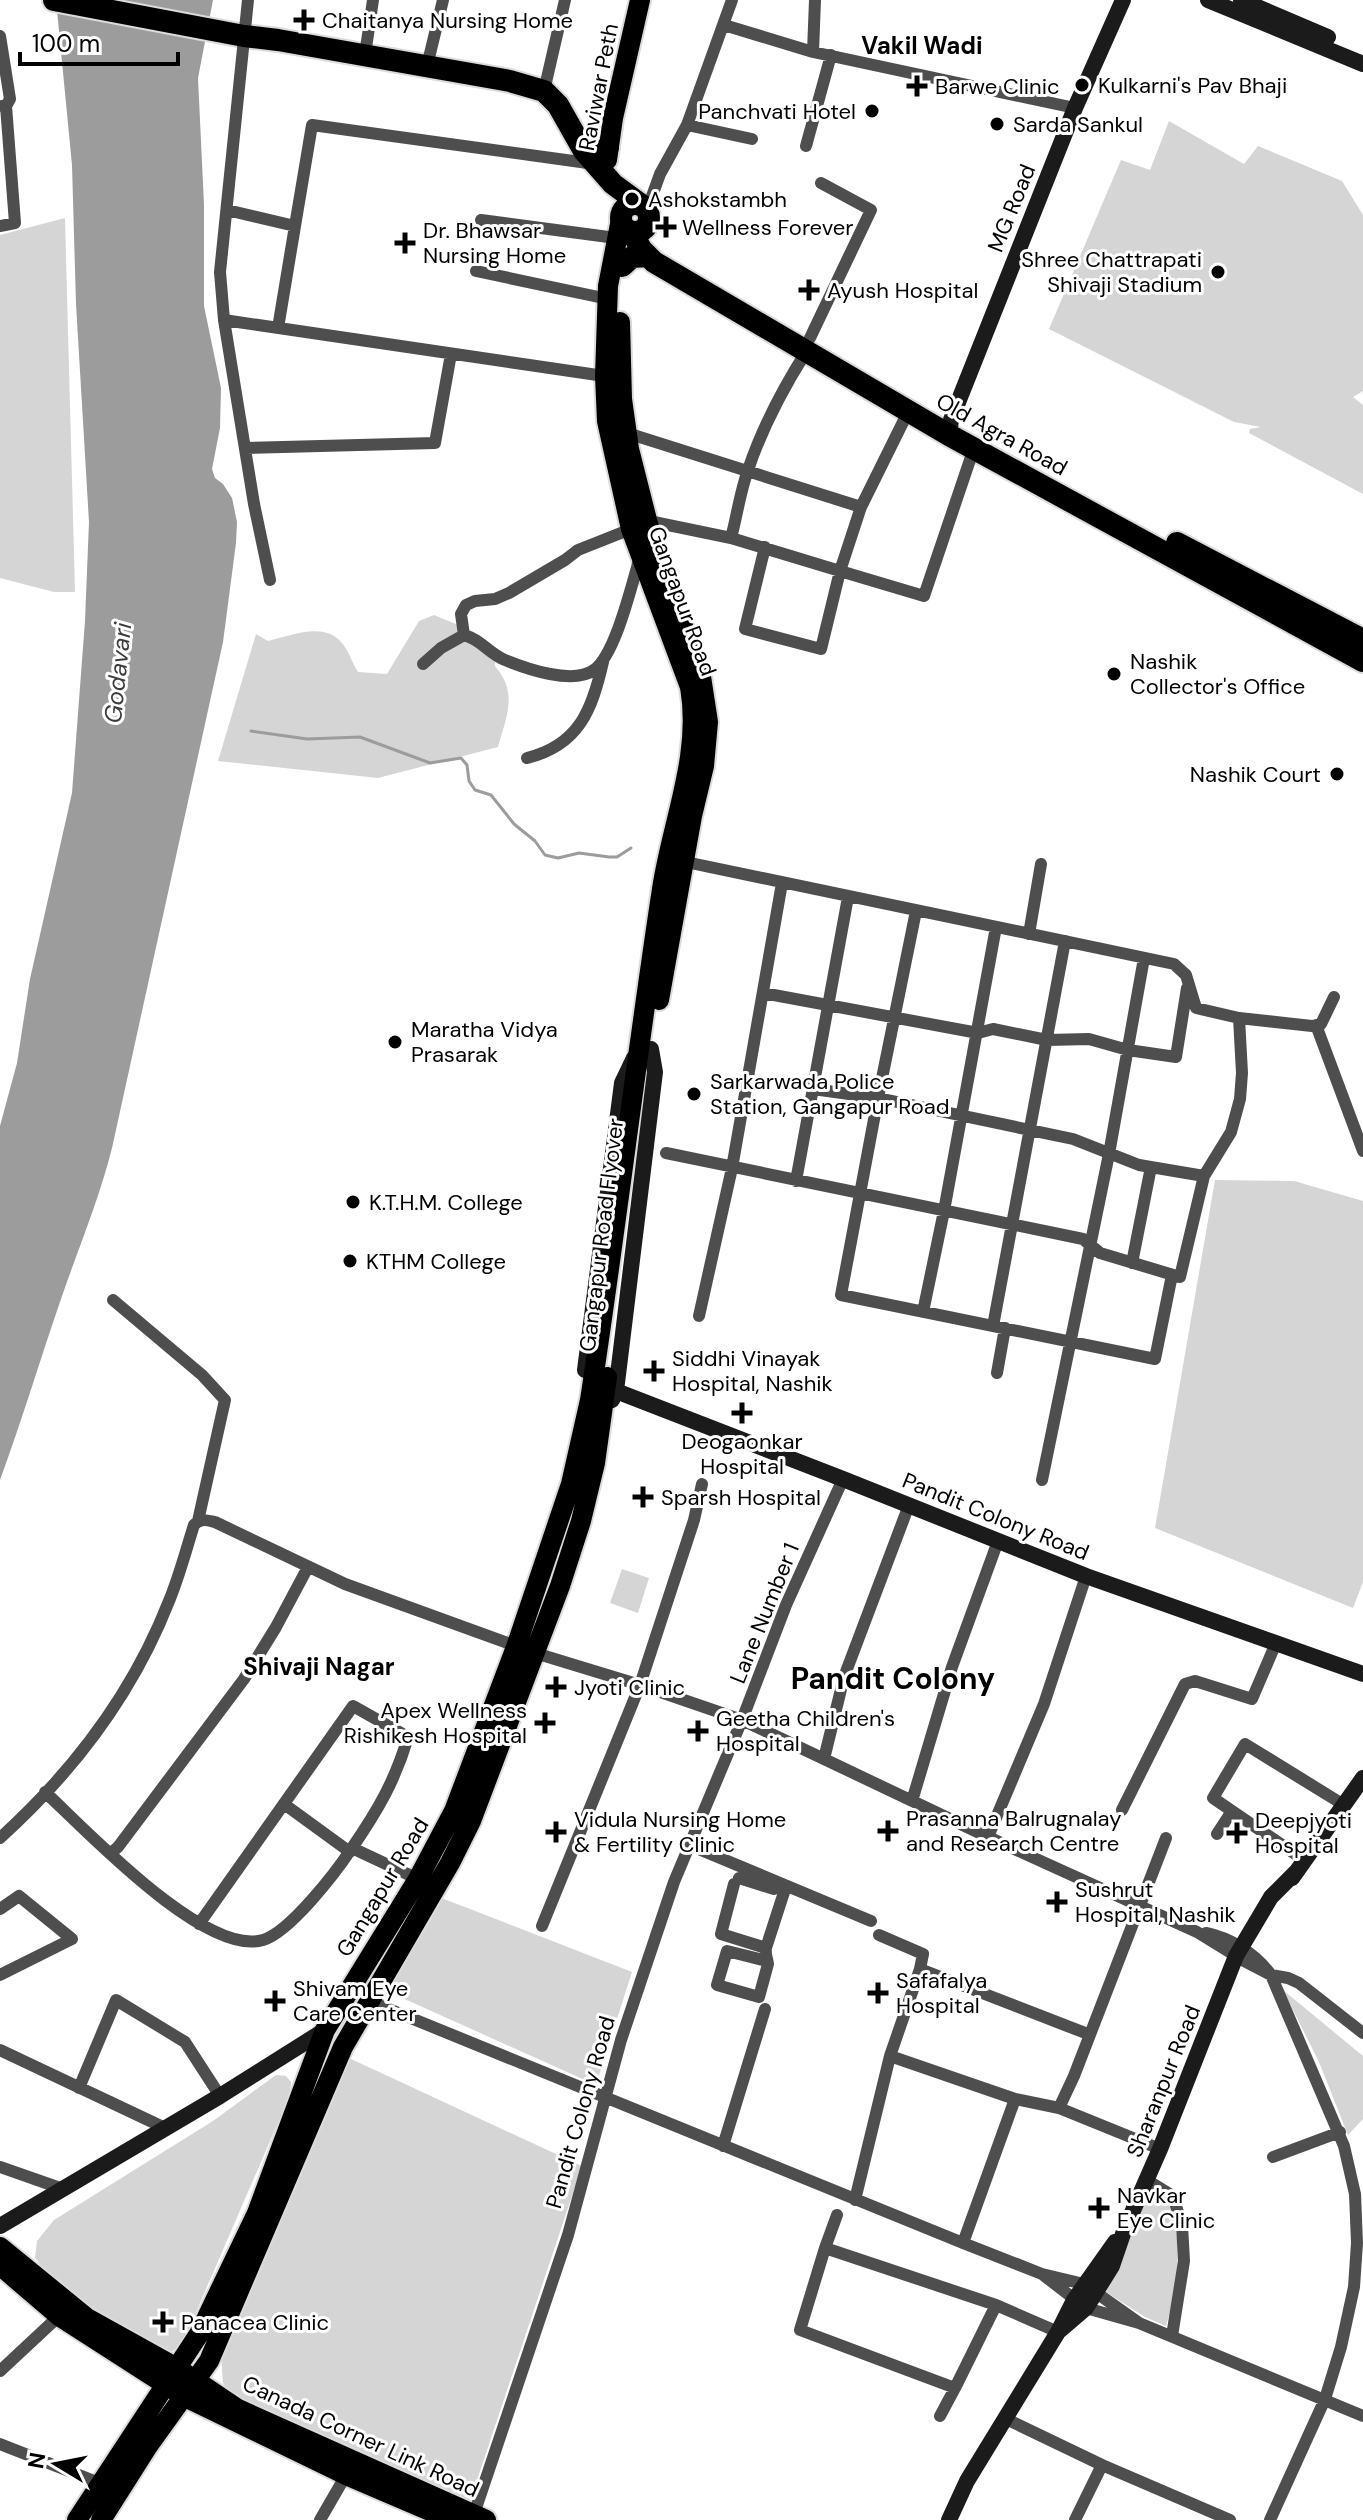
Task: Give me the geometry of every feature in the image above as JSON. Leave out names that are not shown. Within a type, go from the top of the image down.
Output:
[{"type":"highway","points":[[54,0],[510,81],[544,91]]},
{"type":"highway","name":"Old Agra Road","points":[[544,91],[595,154],[654,262],[808,345],[950,428],[1363,640]]},
{"type":"highway","name":"Old Agra Road","points":[[634,222],[661,251],[908,412],[950,428],[974,448],[1363,661]]},
{"type":"highway","points":[[622,266],[632,257],[648,256]]},
{"type":"main road","name":"Raviwar Peth","points":[[595,154],[640,0]]},
{"type":"main road","name":"Gangapur Road","points":[[634,222],[622,266],[607,421],[635,522],[665,581],[700,670],[708,722],[704,766],[676,860]]},
{"type":"main road","name":"Gangapur Road","points":[[634,222],[608,299],[613,378],[627,433],[640,557],[690,687],[694,711],[676,860],[645,1047]]},
{"type":"main road","name":"Gangapur Road Flyover","points":[[593,1425],[603,1398],[645,1047]]},
{"type":"main road","name":"Gangapur Road","points":[[101,2520],[148,2446],[209,2361],[343,2047],[450,1863],[471,1821],[526,1650],[571,1484],[593,1425]]},
{"type":"main road","name":"Gangapur Road","points":[[77,2520],[199,2334],[257,2213],[325,2030],[418,1879],[454,1811],[526,1650]]},
{"type":"main road","points":[[0,2247],[87,2318],[172,2377]]},
{"type":"main road","points":[[0,2265],[59,2316],[191,2388]]},
{"type":"main road","name":"Canada Corner Link Road","points":[[191,2388],[346,2475],[451,2520]]},
{"type":"main road","name":"Canada Corner Link Road","points":[[191,2388],[477,2518]]},
{"type":"street","points":[[248,0],[237,34],[227,210],[220,272],[224,320],[254,504],[270,580]]},
{"type":"street","points":[[365,55],[373,0]]},
{"type":"street","points":[[427,66],[443,0]]},
{"type":"street","points":[[544,91],[565,0]]},
{"type":"street","points":[[481,220],[634,222],[687,125],[732,0]]},
{"type":"street","points":[[813,52],[815,0]]},
{"type":"street","name":"MG Road","points":[[950,428],[1075,108],[1123,0]]},
{"type":"street","points":[[1208,0],[1363,64]]},
{"type":"street","points":[[1241,0],[1363,53]]},
{"type":"street","points":[[724,25],[813,52],[1075,108]]},
{"type":"street","points":[[0,36],[10,95],[3,106],[15,223],[0,226]]},
{"type":"street","points":[[806,146],[831,55]]},
{"type":"street","points":[[278,328],[312,125],[595,154]]},
{"type":"street","points":[[687,125],[752,139]]},
{"type":"street","points":[[731,538],[747,473],[775,405],[808,345],[871,210],[821,183]]},
{"type":"street","points":[[227,210],[295,226]]},
{"type":"street","points":[[476,271],[608,299]]},
{"type":"street","points":[[224,320],[613,378]]},
{"type":"street","points":[[245,448],[435,443],[451,354]]},
{"type":"street","points":[[765,547],[745,629],[821,649],[840,571],[861,507],[908,412]]},
{"type":"street","points":[[627,433],[861,507]]},
{"type":"street","points":[[464,635],[461,614],[466,605],[509,593],[578,550],[635,522],[731,538],[924,596],[974,448]]},
{"type":"street","points":[[527,758],[549,752],[580,724],[594,697],[640,557]]},
{"type":"street","points":[[423,664],[441,648],[464,635],[477,638],[494,656],[550,674],[579,676],[592,672],[603,662]]},
{"type":"street","points":[[676,860],[1174,964],[1186,975],[1196,1008],[1239,1018],[1299,1026],[1321,1024],[1334,997]]},
{"type":"street","points":[[1029,934],[1041,864]]},
{"type":"street","points":[[699,1316],[732,1168],[782,883]]},
{"type":"street","points":[[796,1181],[848,897]]},
{"type":"street","points":[[916,911],[841,1295],[1155,1359],[1172,1275]]},
{"type":"street","points":[[923,1312],[996,927]]},
{"type":"street","points":[[997,1373],[999,1327],[1013,1225],[1065,941]]},
{"type":"street","points":[[1042,1480],[1109,1154],[1144,958]]},
{"type":"street","points":[[763,993],[978,1033],[993,1029],[1047,1040],[1089,1039],[1128,1050],[1176,1057],[1188,981]]},
{"type":"street","points":[[666,1153],[1083,1239],[1100,1253],[1180,1277],[1204,1176],[1231,1132],[1240,1099],[1239,1018]]},
{"type":"street","points":[[1316,1025],[1363,1151]]},
{"type":"street","points":[[603,1398],[655,1072],[645,1047]]},
{"type":"street","points":[[593,1425],[581,1397],[622,1083],[645,1047]]},
{"type":"street","points":[[813,1089],[878,1098],[1031,1129],[1073,1139],[1151,1167],[1204,1176]]},
{"type":"street","points":[[1132,1263],[1151,1167]]},
{"type":"street","points":[[0,1838],[64,1772],[115,1709],[156,1631],[198,1521],[225,1400],[202,1375],[113,1300]]},
{"type":"street","name":"Pandit Colony Road","points":[[603,1398],[843,1479],[1086,1576],[1363,1674]]},
{"type":"street","name":"Lane Number 1","points":[[742,1720],[786,1605],[843,1479]]},
{"type":"street","points":[[542,1926],[640,1685],[694,1520],[702,1484]]},
{"type":"street","points":[[824,1759],[844,1677],[909,1505]]},
{"type":"street","points":[[198,1521],[215,1522],[335,1580],[526,1650],[742,1720],[1263,1964],[1271,1975],[1340,2132],[1355,2194],[1360,2244],[1341,2347],[1325,2399],[1270,2520]]},
{"type":"street","points":[[912,1801],[952,1667],[998,1541]]},
{"type":"street","points":[[335,1580],[340,1566]]},
{"type":"street","points":[[111,1853],[244,1679],[308,1567]]},
{"type":"street","points":[[988,1837],[1044,1704],[1086,1576]]},
{"type":"street","points":[[1122,1810],[1185,1684],[1195,1681],[1252,1699],[1276,1643]]},
{"type":"street","points":[[45,1792],[138,1879],[199,1924],[245,1940],[263,1940],[284,1929],[338,1870],[375,1815],[398,1772],[408,1737],[353,1706],[199,1924]]},
{"type":"street","name":"Pandit Colony Road","points":[[477,2518],[568,2235],[626,2025],[674,1882],[742,1720]]},
{"type":"street","points":[[1300,1866],[1213,1798],[1245,1744],[1344,1805]]},
{"type":"street","name":"Sharanpur Road","points":[[949,2520],[967,2481],[1004,2418],[1124,2231],[1223,1992],[1226,1976],[1242,1954],[1271,1897],[1300,1866],[1363,1778]]},
{"type":"street","points":[[284,1804],[351,1850],[418,1879]]},
{"type":"street","points":[[1217,1834],[1232,1811]]},
{"type":"street","points":[[1059,2108],[1166,1838]]},
{"type":"street","points":[[689,1845],[768,1883],[871,1921]]},
{"type":"street","points":[[767,1955],[722,1935],[736,1881],[768,1883]]},
{"type":"street","points":[[767,1955],[727,1951],[717,1985],[759,1997],[784,1889]]},
{"type":"street","points":[[0,1909],[19,1896],[72,1939],[0,1975]]},
{"type":"street","points":[[855,2200],[890,2056],[923,1954],[879,1935]]},
{"type":"street","points":[[920,1969],[1088,2034]]},
{"type":"street","points":[[1271,1975],[1299,1983],[1363,2033]]},
{"type":"street","points":[[79,2088],[116,2000],[185,2042],[220,2096]]},
{"type":"street","points":[[369,2001],[963,2243],[1042,2274],[1090,2288],[1139,2323]]},
{"type":"street","points":[[723,2146],[765,2009]]},
{"type":"street","points":[[0,2226],[325,2030]]},
{"type":"street","points":[[0,2050],[165,2128]]},
{"type":"street","points":[[890,2056],[1015,2099],[1059,2108],[1160,2149]]},
{"type":"street","points":[[963,2243],[1015,2099]]},
{"type":"street","points":[[1273,2157],[1340,2132]]},
{"type":"street","points":[[0,2167],[63,2189]]},
{"type":"street","points":[[1147,2180],[1173,2196],[1182,2225],[1184,2261],[1172,2336]]},
{"type":"street","points":[[837,2215],[800,2330],[955,2388]]},
{"type":"street","points":[[825,2248],[996,2305],[1058,2332]]},
{"type":"street","points":[[1042,2274],[1080,2304],[1172,2336],[1363,2416]]},
{"type":"street","points":[[940,2416],[996,2305]]},
{"type":"street","points":[[0,2371],[59,2316]]},
{"type":"street","points":[[1004,2418],[1102,2465],[1230,2520]]},
{"type":"street","points":[[0,2444],[102,2484]]},
{"type":"street","points":[[1075,2520],[1102,2465]]},
{"type":"street","points":[[320,2520],[346,2475]]},
{"type":"street","points":[[1194,2520],[1200,2507]]},
{"type":"shaded area","name":"Shree Chattrapati Shivaji Stadium","points":[[1169,121],[1244,164],[1258,146],[1342,181],[1363,215],[1363,391],[1353,397],[1363,405],[1363,494],[1249,433],[1250,429],[1261,427],[1234,422],[1049,329],[1121,160],[1150,170]]},
{"type":"shaded area","points":[[65,218],[75,592],[54,592],[0,578],[0,235]]},
{"type":"shaded area","points":[[434,615],[470,630],[496,649],[495,666],[508,695],[507,714],[498,747],[378,778],[218,761],[256,634],[268,641],[307,632],[326,633],[342,643],[358,672],[387,674],[419,621]]},
{"type":"shaded area","points":[[1215,1180],[1294,1181],[1363,1201],[1363,1582],[1353,1608],[1155,1528]]},
{"type":"shaded area","points":[[622,1569],[649,1578],[638,1613],[610,1603]]},
{"type":"shaded area","points":[[439,1897],[632,1972],[596,2085],[380,1988]]},
{"type":"shaded area","points":[[1283,1990],[1363,2056],[1363,2119],[1348,2135],[1319,2062]]},
{"type":"shaded area","points":[[349,2058],[582,2166],[469,2504],[439,2502],[229,2393],[223,2383],[221,2354]]},
{"type":"shaded area","points":[[276,2075],[286,2076],[291,2082],[290,2095],[190,2326],[180,2345],[169,2354],[153,2354],[54,2282],[35,2258],[37,2241],[54,2220],[213,2121]]},
{"type":"shaded area","points":[[1150,2186],[1168,2197],[1176,2229],[1178,2262],[1166,2326],[1145,2317],[1106,2292]]},
{"type":"water","name":"Godavari","points":[[56,0],[213,0],[198,78],[204,205],[204,306],[221,388],[220,428],[212,469],[215,478],[232,498],[237,522],[223,642],[112,1148],[0,1480],[0,1126],[17,1063],[30,979],[72,793],[89,522],[76,304],[72,165]]},
{"type":"waterway","points":[[251,731],[307,739],[360,737],[430,763],[461,758],[467,765],[469,781],[475,790],[491,795],[545,855],[558,858],[579,853],[617,857],[631,848]]},
{"type":"place","name":"Chaitanya Nursing Home","points":[[304,20]]},
{"type":"place","name":"Kulkarni's Pav Bhaji","points":[[1082,85]]},
{"type":"place","name":"Barwe Clinic","points":[[917,86]]},
{"type":"place","name":"Panchvati Hotel","points":[[872,111]]},
{"type":"place","name":"Sarda Sankul","points":[[997,124]]},
{"type":"place","name":"Ashokstambh","points":[[632,199]]},
{"type":"place","name":"Wellness Forever","points":[[666,227]]},
{"type":"place","name":"Dr. Bhawsar Nursing Home","points":[[405,243]]},
{"type":"place","name":"Shree Chattrapati Shivaji Stadium","points":[[1218,272]]},
{"type":"place","name":"Ayush Hospital","points":[[809,290]]},
{"type":"place","name":"Nashik Collector's Office","points":[[1114,674]]},
{"type":"place","name":"Nashik Court","points":[[1337,774]]},
{"type":"place","name":"Maratha Vidya Prasarak","points":[[395,1042]]},
{"type":"place","name":"Sarkarwada Police Station, Gangapur Road","points":[[694,1094]]},
{"type":"place","name":"K.T.H.M. College","points":[[353,1202]]},
{"type":"place","name":"KTHM College","points":[[350,1261]]},
{"type":"place","name":"Siddhi Vinayak Hospital, Nashik","points":[[654,1371]]},
{"type":"place","name":"Deogaonkar Hospital","points":[[742,1413]]},
{"type":"place","name":"Sparsh Hospital","points":[[643,1497]]},
{"type":"place","name":"Jyoti Clinic","points":[[556,1687]]},
{"type":"place","name":"Apex Wellness Rishikesh Hospital","points":[[545,1723]]},
{"type":"place","name":"Geetha Children's Hospital","points":[[698,1731]]},
{"type":"place","name":"Prasanna Balrugnalay and Research Centre","points":[[888,1831]]},
{"type":"place","name":"Vidula Nursing Home & Fertility Clinic","points":[[556,1832]]},
{"type":"place","name":"Deepjyoti Hospital","points":[[1237,1833]]},
{"type":"place","name":"Sushrut Hospital, Nashik","points":[[1057,1902]]},
{"type":"place","name":"Safafalya Hospital","points":[[878,1993]]},
{"type":"place","name":"Shivam Eye Care Center","points":[[275,2001]]},
{"type":"place","name":"Navkar Eye Clinic","points":[[1099,2208]]},
{"type":"place","name":"Panacea Clinic","points":[[163,2322]]},
{"type":"district","name":"Vakil Wadi","points":[[922,46]]},
{"type":"district","name":"Shivaji Nagar","points":[[319,1667]]},
{"type":"district","name":"Pandit Colony","points":[[893,1679]]}]
